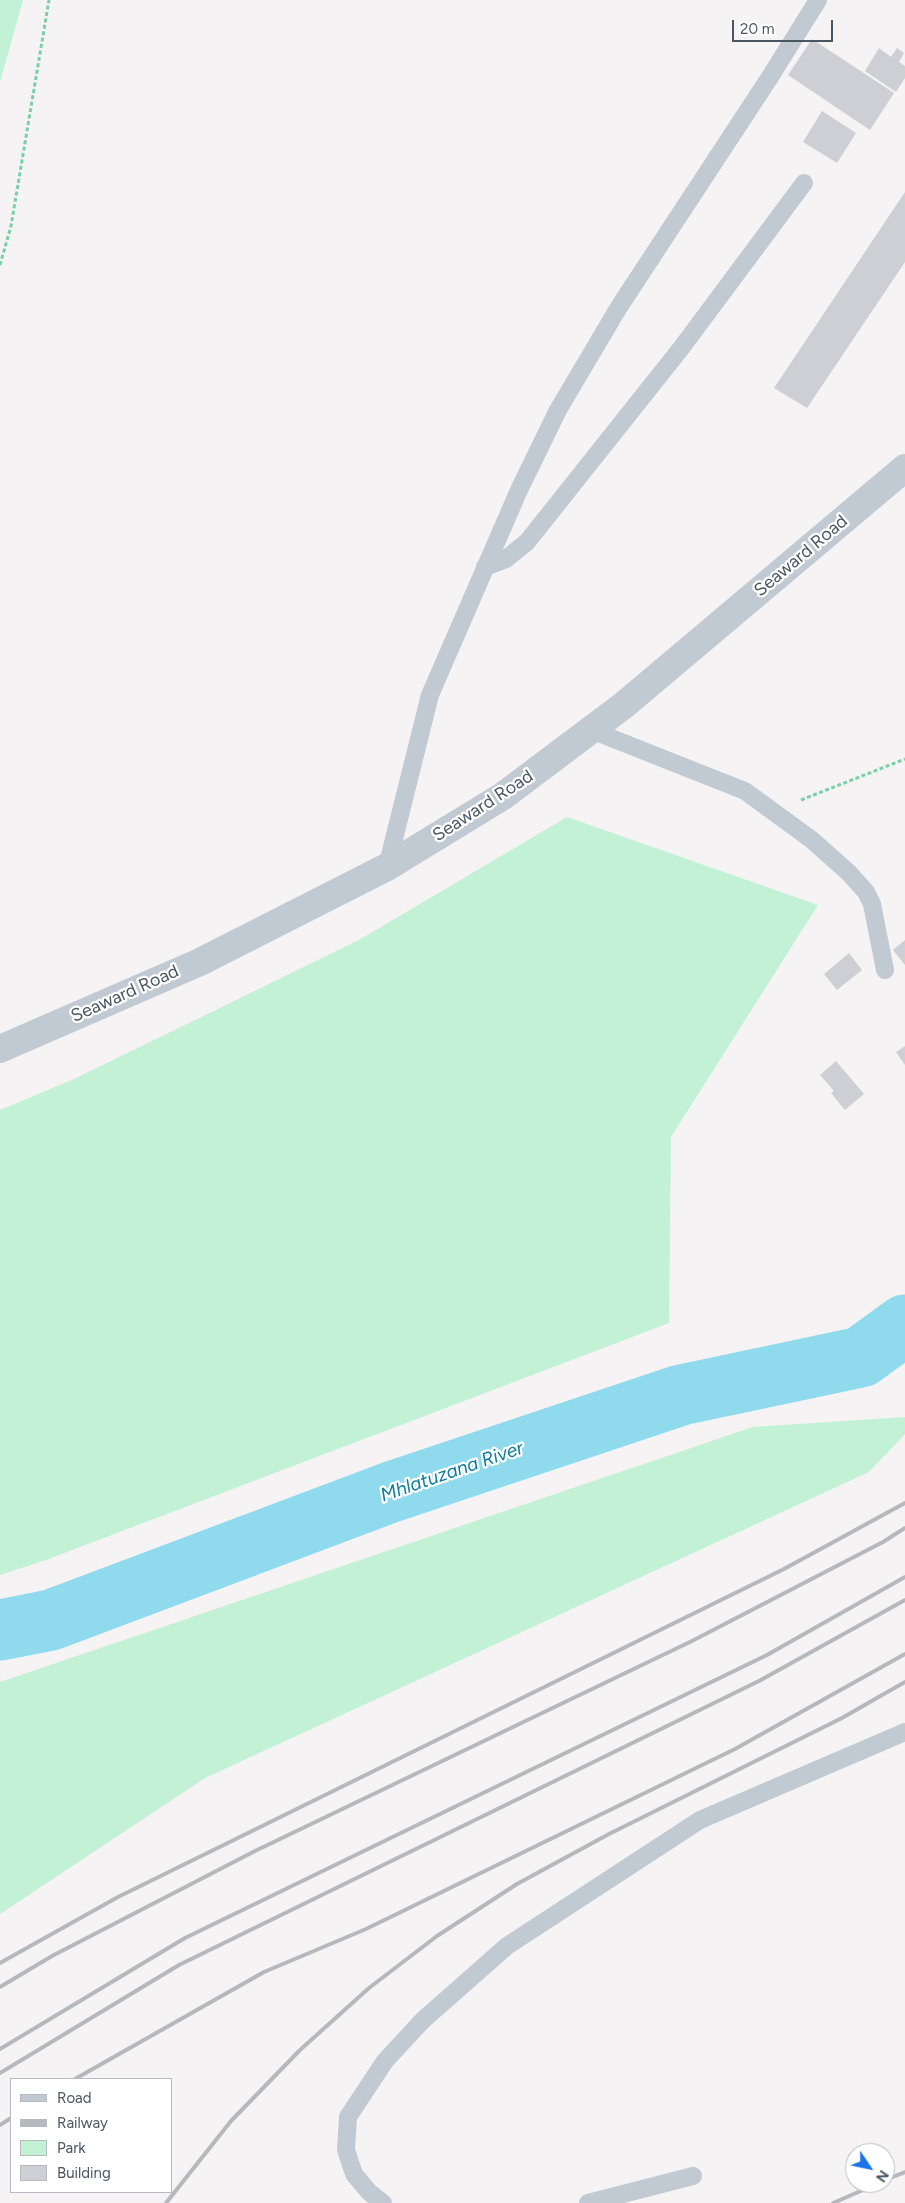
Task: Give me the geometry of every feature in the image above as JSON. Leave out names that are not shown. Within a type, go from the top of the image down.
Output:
[{"type":"street","name":"Seaward Road","points":[[0,1049],[200,962],[387,867],[503,796],[592,730],[905,468]]},
{"type":"lane","points":[[387,867],[430,695],[518,490],[574,384],[619,307],[770,77],[818,0]]},
{"type":"lane","points":[[485,567],[506,559],[527,542],[682,346],[804,183]]},
{"type":"lane","points":[[592,730],[745,791],[772,810],[849,872],[866,892],[872,904],[885,970]]},
{"type":"lane","points":[[383,2203],[369,2192],[354,2174],[346,2150],[348,2117],[385,2060],[423,2020],[508,1946],[700,1820],[905,1732]]},
{"type":"lane","points":[[588,2203],[693,2176]]},
{"type":"path","points":[[0,265],[11,226],[49,0]]},
{"type":"path","points":[[772,810],[817,795],[905,759]]},
{"type":"green space","points":[[0,0],[23,0],[0,82]]},
{"type":"green space","points":[[567,817],[818,905],[671,1137],[669,1323],[46,1560],[0,1575],[0,1110],[74,1079],[359,940]]},
{"type":"green space","points":[[905,1417],[905,1434],[869,1472],[205,1778],[0,1914],[0,1682],[753,1427]]},
{"type":"building","points":[[812,39],[894,93],[870,130],[788,75]]},
{"type":"building","points":[[879,48],[891,57],[897,48],[904,53],[899,62],[905,66],[905,78],[896,92],[865,71]]},
{"type":"building","points":[[822,111],[856,133],[837,163],[803,142]]},
{"type":"building","points":[[905,192],[905,262],[807,408],[774,388]]},
{"type":"building","points":[[905,940],[905,965],[893,950]]},
{"type":"building","points":[[849,953],[862,970],[837,990],[824,974]]},
{"type":"building","points":[[905,1046],[905,1065],[896,1052]]},
{"type":"building","points":[[836,1061],[864,1094],[845,1110],[831,1093],[834,1091],[820,1075]]},
{"type":"waterway","name":"Mhlatuzana River","points":[[0,1630],[51,1620],[391,1492],[681,1395],[861,1357],[905,1325]]},
{"type":"railway","points":[[0,1963],[118,1897],[784,1569],[905,1503]]},
{"type":"railway","points":[[0,1987],[52,1956],[255,1851],[692,1641],[883,1542],[905,1528]]},
{"type":"railway","points":[[0,2049],[185,1938],[767,1655],[905,1577]]},
{"type":"railway","points":[[0,2073],[179,1965],[759,1681],[905,1600]]},
{"type":"railway","points":[[77,2078],[264,1972],[366,1929],[735,1749],[905,1654]]},
{"type":"railway","points":[[166,2203],[231,2121],[300,2050],[369,1988],[437,1936],[517,1884],[609,1834],[842,1718],[905,1682]]},
{"type":"railway","points":[[0,2125],[10,2119]]},
{"type":"railway","points":[[895,2176],[905,2172]]},
{"type":"railway","points":[[833,2203],[856,2193]]}]
